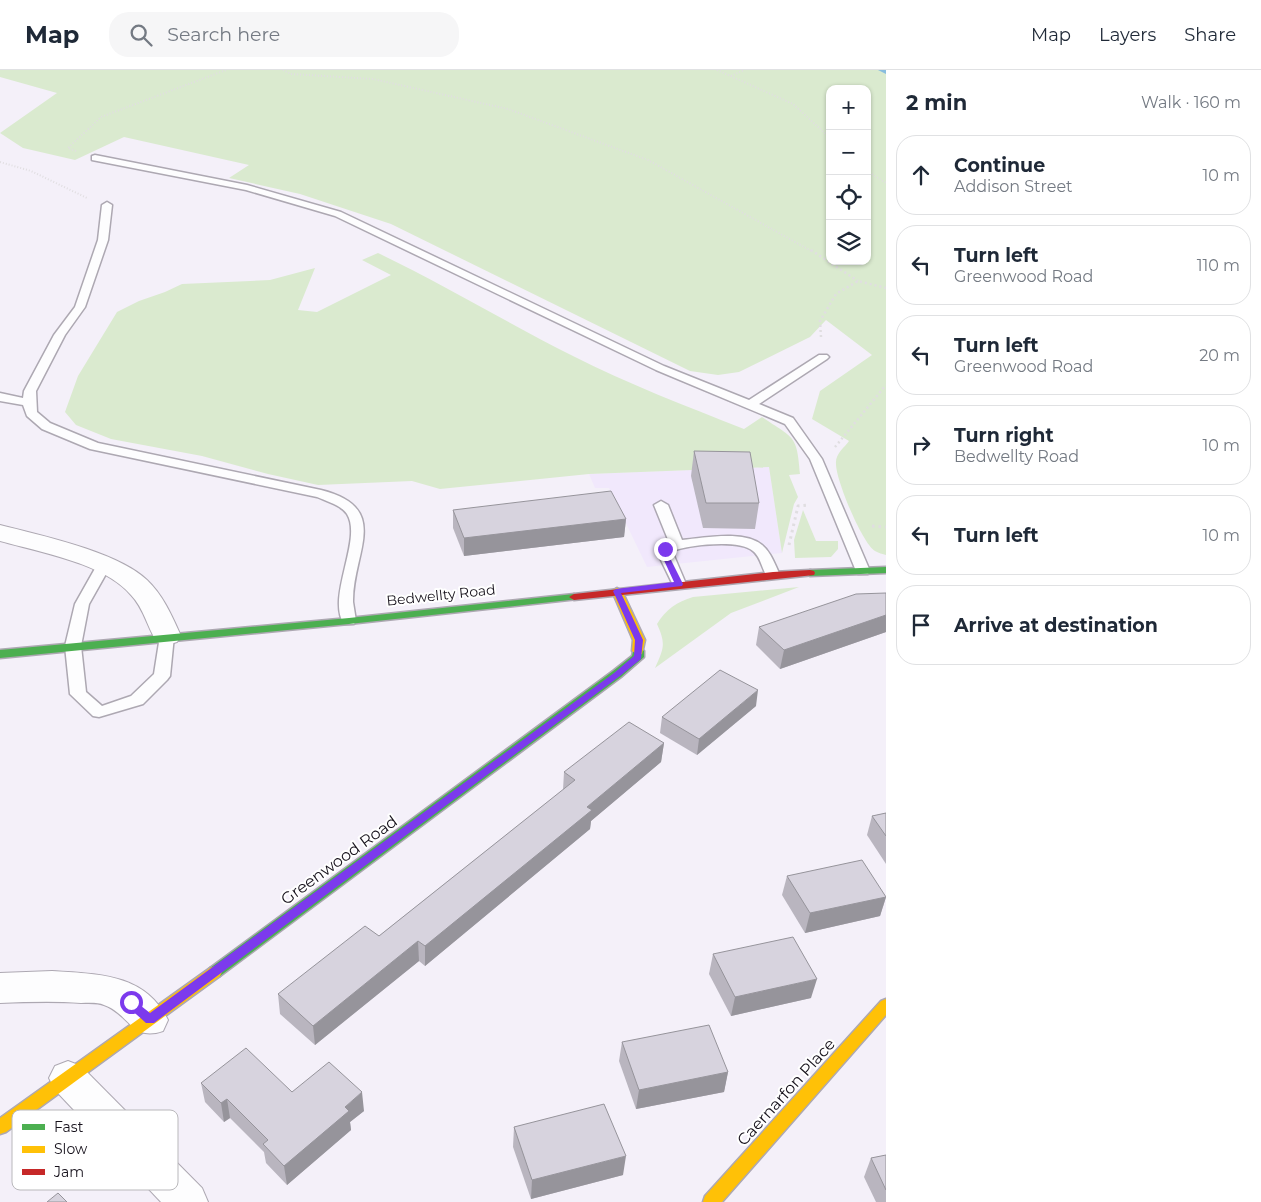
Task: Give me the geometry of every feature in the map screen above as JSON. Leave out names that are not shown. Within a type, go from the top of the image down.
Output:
[{"type":"street","points":[[0,533],[104,565],[135,583],[154,608],[167,636]]},
{"type":"street","name":"Bedwellty Road","points":[[0,654],[167,636],[349,621],[773,575],[886,570]]},
{"type":"street","name":"Greenwood Road","points":[[24,1110],[150,1020],[610,680],[638,657],[639,640],[616,591]]},
{"type":"street","points":[[0,988],[52,986],[108,990],[131,1002],[150,1020]]},
{"type":"street","name":"Caernarfon Place","points":[[711,1202],[886,1004]]},
{"type":"street","points":[[68,1078],[99,1110]]},
{"type":"street","name":"Greenwood Road","points":[[0,1127],[12,1118]]},
{"type":"street","points":[[176,1190],[188,1202]]},
{"type":"lane","points":[[95,158],[247,188],[338,214],[635,356],[789,421],[816,459],[863,571]]},
{"type":"lane","points":[[107,205],[103,240],[80,307],[60,335],[30,391],[29,403],[31,413],[46,426],[94,446],[321,494],[352,509],[358,528],[346,602],[349,621]]},
{"type":"lane","points":[[751,404],[823,357]]},
{"type":"lane","points":[[0,397],[29,403]]},
{"type":"lane","points":[[661,505],[677,545]]},
{"type":"lane","points":[[679,584],[666,556],[665,549],[677,545],[735,540],[751,542],[758,548],[773,575]]},
{"type":"lane","points":[[104,565],[82,604],[73,646],[78,694],[99,712],[137,700],[162,676],[167,636]]},
{"type":"path","points":[[95,158],[68,148],[100,117],[226,70]]},
{"type":"path","points":[[283,70],[291,74],[372,79],[508,109],[648,160],[806,248],[858,281],[886,288]]},
{"type":"path","points":[[717,70],[793,104],[826,134]]},
{"type":"path","points":[[731,76],[744,70]]},
{"type":"path","points":[[0,162],[31,171],[80,195],[107,205]]},
{"type":"path","points":[[871,174],[886,183]]},
{"type":"path","points":[[823,357],[820,320],[836,294],[858,281]]},
{"type":"path","points":[[816,459],[826,455],[843,440],[886,385]]},
{"type":"path","points":[[797,574],[789,558],[788,545],[798,506],[835,503]]},
{"type":"shaded area","points":[[769,467],[782,553],[647,567],[609,488],[595,488],[589,474]]},
{"type":"green space","points":[[0,70],[886,70],[886,555],[875,551],[863,536],[840,483],[836,460],[838,454],[849,441],[812,419],[820,391],[872,355],[826,320],[810,337],[739,372],[718,375],[690,371],[391,224],[300,194],[229,178],[249,165],[124,137],[75,160],[23,148],[0,133],[57,93],[0,77]]},
{"type":"green space","points":[[378,253],[548,343],[615,376],[744,429],[762,417],[787,434],[795,444],[800,474],[789,475],[798,497],[794,504],[782,553],[769,467],[589,474],[440,489],[412,481],[318,485],[202,456],[111,439],[76,425],[65,412],[78,376],[117,312],[182,284],[270,280],[315,268],[298,310],[317,312],[391,275],[362,260]]},
{"type":"green space","points":[[803,510],[816,541],[838,541],[838,549],[831,557],[795,558],[794,540]]},
{"type":"green space","points":[[799,587],[731,613],[655,668],[663,646],[662,636],[657,624],[668,610],[682,601],[693,597]]},
{"type":"building","points":[[694,451],[750,452],[759,503],[706,503]]},
{"type":"building","points":[[611,491],[626,519],[464,538],[453,510]]},
{"type":"building","points":[[886,593],[886,615],[784,650],[759,627],[856,594]]},
{"type":"building","points":[[720,670],[758,690],[699,739],[662,717]]},
{"type":"building","points":[[629,722],[664,743],[587,807],[592,810],[425,946],[418,941],[313,1026],[278,994],[365,926],[379,936],[575,780],[564,772]]},
{"type":"building","points":[[886,813],[886,836],[872,816]]},
{"type":"building","points":[[862,860],[886,897],[810,913],[787,876]]},
{"type":"building","points":[[793,937],[817,979],[735,997],[713,954]]},
{"type":"building","points":[[709,1025],[728,1072],[639,1090],[622,1042]]},
{"type":"building","points":[[246,1048],[292,1092],[329,1062],[362,1092],[345,1107],[349,1111],[284,1166],[263,1144],[268,1140],[227,1099],[221,1103],[201,1083]]},
{"type":"building","points":[[604,1104],[626,1156],[532,1180],[514,1127]]},
{"type":"building","points":[[886,1155],[886,1190],[871,1158]]},
{"type":"building","points":[[58,1193],[67,1202],[47,1202]]},
{"type":"waterway","points":[[881,70],[886,72]]},
{"type":"traffic: fast","points":[[810,573],[886,570]]},
{"type":"traffic: fast","points":[[0,654],[349,621],[574,597]]},
{"type":"traffic: fast","points":[[215,972],[617,674],[638,657],[638,651]]},
{"type":"traffic: slow","points":[[617,591],[639,640],[638,651]]},
{"type":"traffic: slow","points":[[24,1110],[215,972]]},
{"type":"traffic: slow","points":[[711,1202],[886,1005]]},
{"type":"traffic: slow","points":[[0,1127],[12,1118]]},
{"type":"traffic: jam","points":[[574,597],[773,575],[810,573]]},
{"type":"route","points":[[131,1002],[150,1020],[638,657],[639,640],[616,591],[679,584],[666,556],[665,549]]}]
